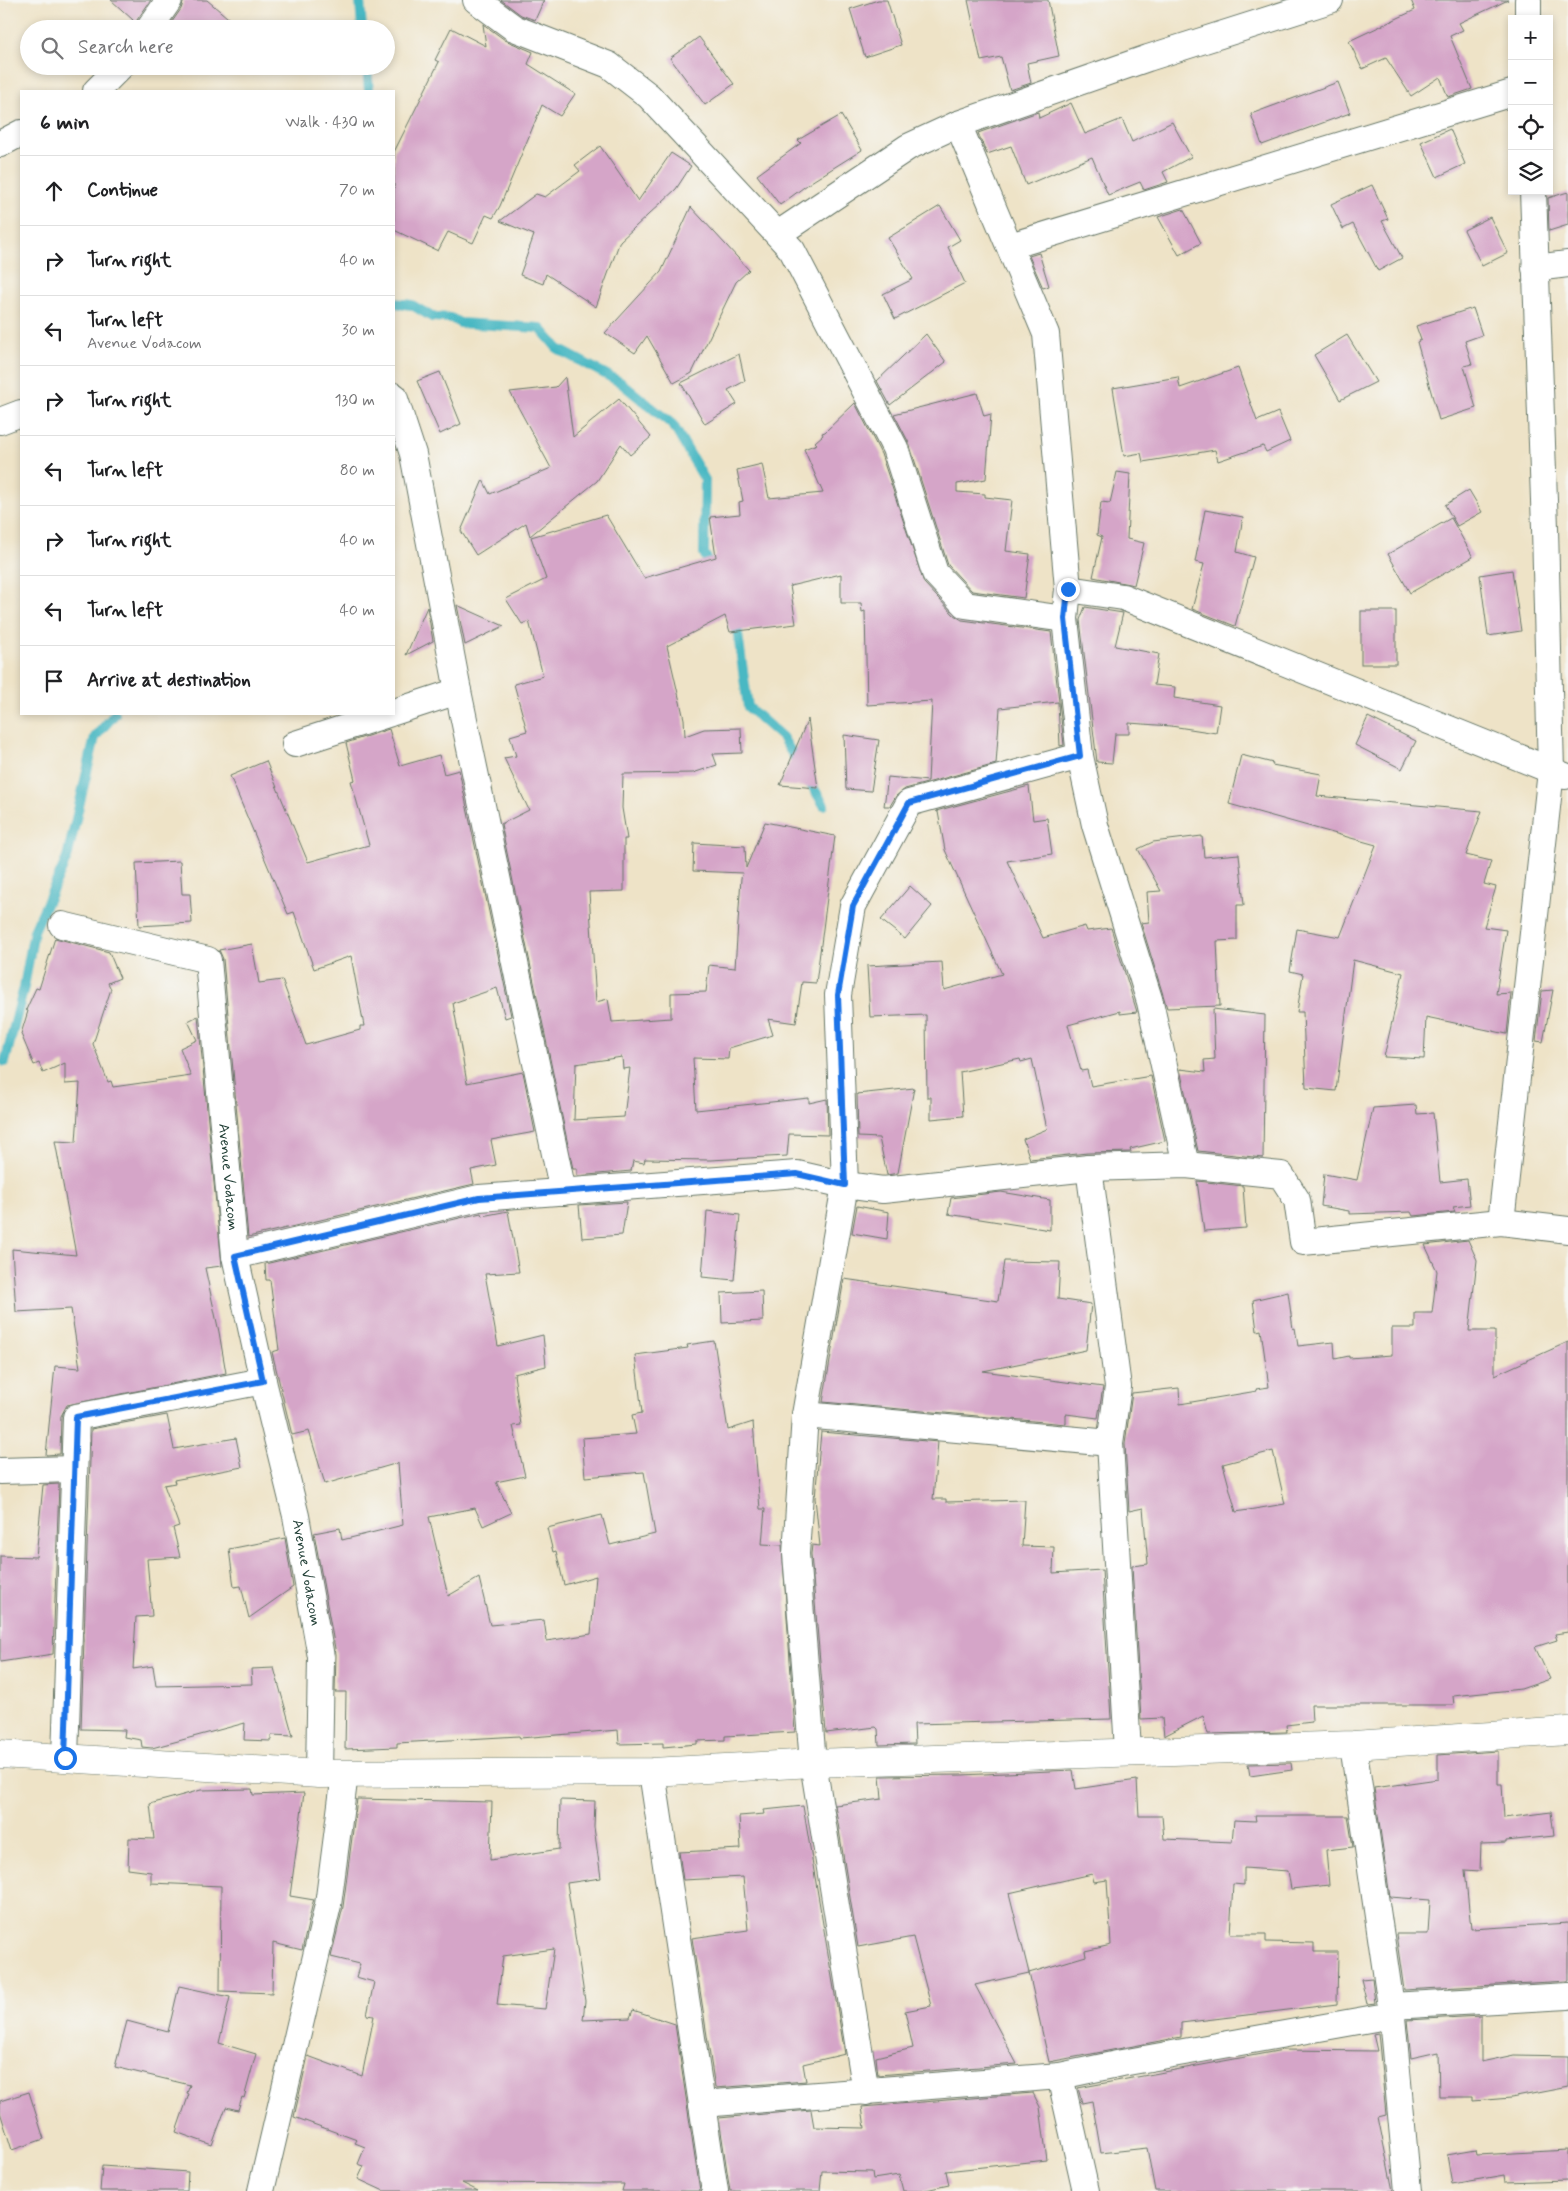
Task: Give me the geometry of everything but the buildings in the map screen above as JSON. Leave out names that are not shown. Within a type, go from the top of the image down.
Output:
[{"type":"street","points":[[155,20],[169,0]]},
{"type":"street","points":[[476,0],[514,28],[609,66],[641,90],[792,250],[895,448],[935,573],[965,605],[1065,619]]},
{"type":"street","points":[[778,234],[908,147],[958,124],[1148,58],[1328,0]]},
{"type":"street","points":[[1528,0],[1528,15]]},
{"type":"street","points":[[97,90],[112,75]]},
{"type":"street","points":[[1010,246],[1508,95]]},
{"type":"street","points":[[958,124],[1046,334],[1068,589],[1065,619],[1080,756],[1094,825],[1150,1002],[1186,1165]]},
{"type":"street","points":[[0,144],[20,134]]},
{"type":"street","points":[[1501,1222],[1559,774],[1557,527],[1535,268],[1533,195]]},
{"type":"street","points":[[1535,268],[1568,264]]},
{"type":"street","points":[[395,399],[413,454],[458,691],[563,1192]]},
{"type":"street","points":[[0,421],[20,413]]},
{"type":"street","points":[[1068,589],[1123,597],[1559,774]]},
{"type":"street","points":[[395,712],[458,691]]},
{"type":"street","points":[[295,744],[385,715]]},
{"type":"street","points":[[866,2092],[813,1763],[796,1554],[805,1416],[845,1185],[838,995],[853,906],[909,803],[1080,756]]},
{"type":"street","name":"Avenue Vodacom","points":[[62,925],[208,960],[235,1256],[296,1516],[321,1657],[332,1774],[328,1905],[261,2191]]},
{"type":"street","points":[[235,1256],[479,1198],[797,1174],[845,1185],[883,1190],[1089,1168],[1186,1165],[1281,1175],[1297,1200],[1303,1242],[1501,1222],[1568,1230]]},
{"type":"street","points":[[1089,1168],[1118,1386],[1110,1443],[1128,1752]]},
{"type":"street","points":[[65,1758],[76,1417],[263,1381]]},
{"type":"street","points":[[805,1416],[1110,1443]]},
{"type":"street","points":[[0,1471],[74,1469]]},
{"type":"street","points":[[0,1754],[332,1774],[652,1772],[813,1763],[1353,1745],[1568,1731]]},
{"type":"street","points":[[1353,1745],[1392,2010],[1408,2191]]},
{"type":"street","points":[[652,1772],[715,2191]]},
{"type":"street","points":[[702,2104],[1060,2076],[1392,2010],[1568,1996]]},
{"type":"street","points":[[1060,2076],[1086,2191]]},
{"type":"waterway","points":[[360,0],[361,20]]},
{"type":"waterway","points":[[368,75],[369,90]]},
{"type":"waterway","points":[[395,303],[412,305],[432,317],[451,318],[460,323],[540,328],[558,349],[620,382],[673,425],[705,480],[704,553],[712,570]]},
{"type":"waterway","points":[[736,620],[748,707],[782,737],[824,805]]},
{"type":"waterway","points":[[5,1062],[24,987],[34,931],[67,858],[95,737],[114,715]]},
{"type":"route","points":[[65,1758],[76,1417],[263,1381],[235,1256],[479,1198],[797,1174],[845,1185],[838,995],[853,906],[909,803],[1080,756],[1065,619],[1068,589]]}]
